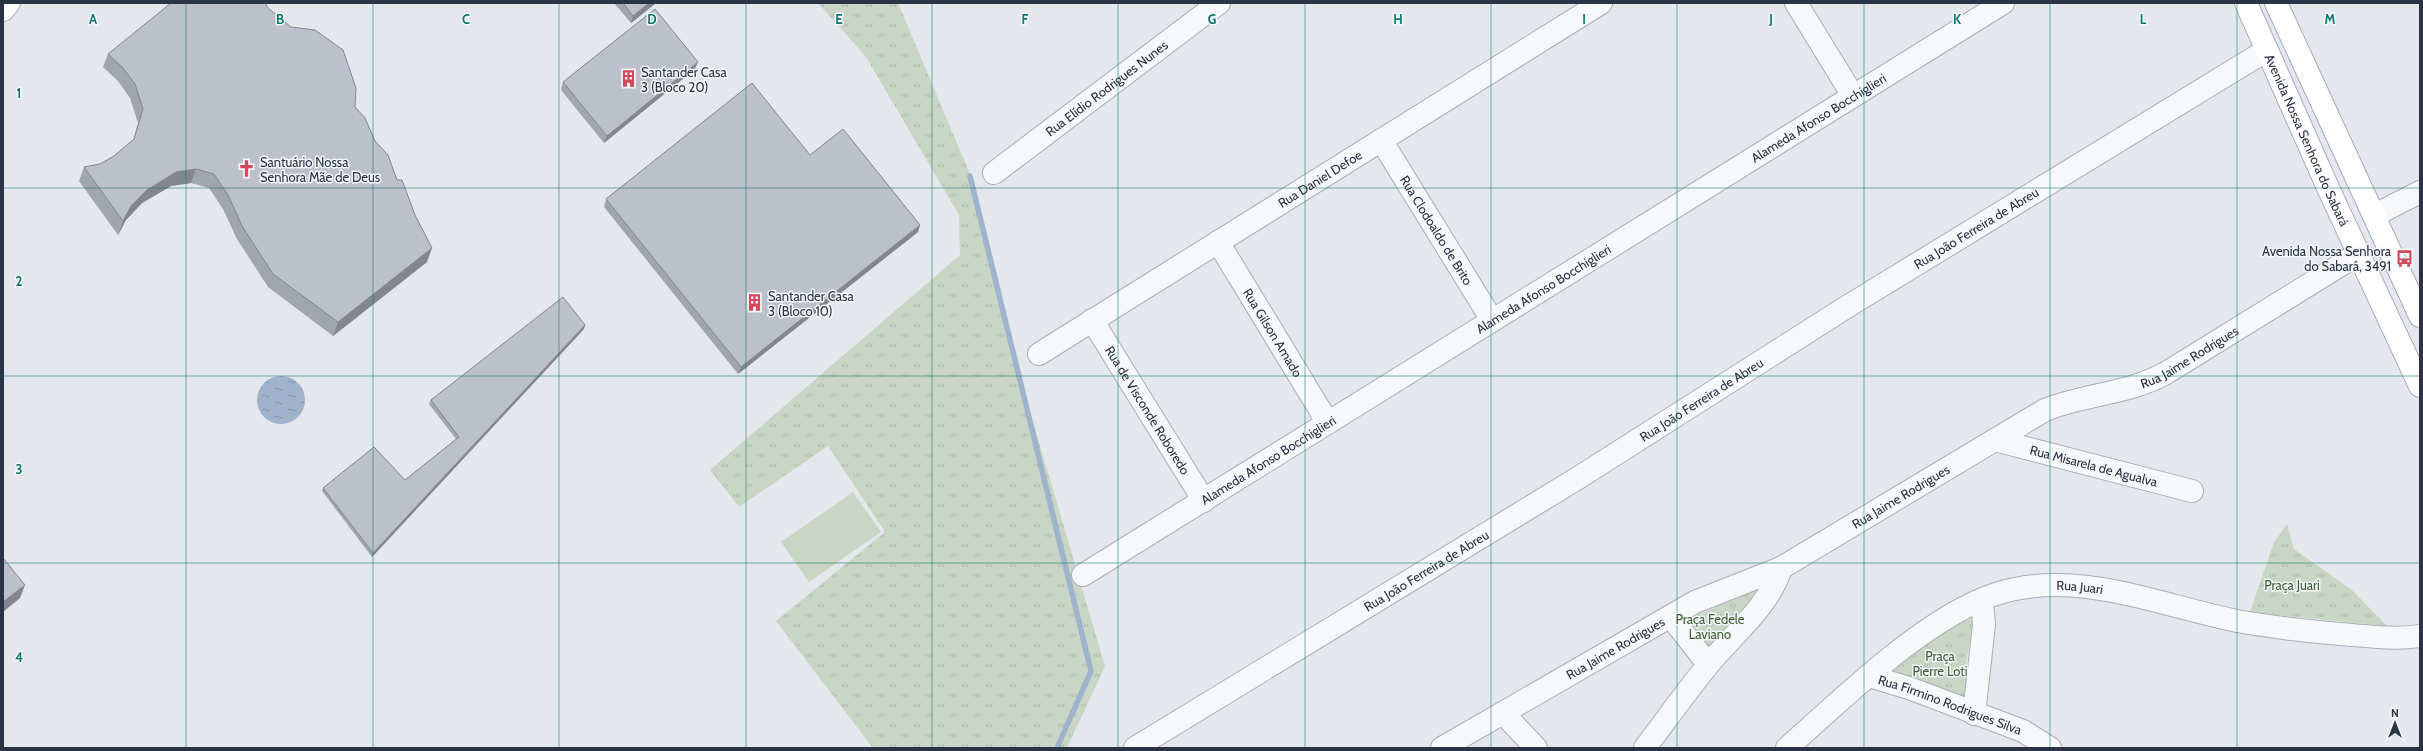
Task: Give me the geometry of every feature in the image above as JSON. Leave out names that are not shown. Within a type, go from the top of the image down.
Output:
[{"type":"main road","points":[[3,10],[9,3]]},
{"type":"main road","name":"Avenida Nossa Senhora do Sabará","points":[[2246,3],[2329,190],[2420,386]]},
{"type":"main road","name":"Avenida Nossa Senhora do Sabará","points":[[2276,3],[2375,214],[2420,316]]},
{"type":"street","name":"Rua Elídio Rodrigues Nunes","points":[[994,173],[1220,3]]},
{"type":"street","name":"Rua Daniel Defoe","points":[[1039,354],[1601,3]]},
{"type":"street","points":[[1796,3],[1853,96]]},
{"type":"street","name":"Alameda Afonso Bocchiglieri","points":[[1083,575],[2003,3]]},
{"type":"street","name":"Rua João Ferreira de Abreu","points":[[1135,748],[1578,478],[1845,308],[2267,50]]},
{"type":"street","name":"Rua Clodoaldo de Brito","points":[[1381,140],[1492,320]]},
{"type":"street","points":[[2375,214],[2420,192]]},
{"type":"street","name":"Rua Gilson Amado","points":[[1218,242],[1328,423]]},
{"type":"street","name":"Rua Jaime Rodrigues","points":[[1442,748],[1709,596],[1781,568],[2046,410],[2061,404],[2132,388],[2150,382],[2360,254]]},
{"type":"street","name":"Rua de Visconde Roboredo","points":[[1092,320],[1204,500]]},
{"type":"street","name":"Rua Misarela de Agualva","points":[[1995,440],[2192,491]]},
{"type":"street","points":[[1645,748],[1708,664],[1760,607],[1776,584],[1781,568]]},
{"type":"street","name":"Rua Juari","points":[[1787,748],[1869,676],[1916,639],[1979,601],[1996,594],[2020,589],[2065,584],[2101,589],[2238,621],[2315,631],[2391,638],[2420,636]]},
{"type":"street","points":[[1974,714],[1984,625],[1984,612],[1979,601]]},
{"type":"street","points":[[1671,617],[1708,664]]},
{"type":"street","name":"Rua Firmino Rodrigues Silva","points":[[1869,676],[1908,688],[1974,714],[2025,740],[2050,748]]},
{"type":"street","points":[[1503,713],[1536,748]]},
{"type":"green space","points":[[818,3],[898,3],[970,174],[1031,415],[1105,666],[1067,748],[873,748],[776,621],[885,532],[828,446],[739,507],[710,470],[960,255],[959,215],[866,57]]},
{"type":"green space","points":[[853,492],[881,532],[809,582],[781,542]]},
{"type":"green space","name":"Praça Juari","points":[[2287,524],[2294,549],[2352,590],[2387,626],[2250,612],[2274,542]]},
{"type":"green space","name":"Praça Fedele Laviano","points":[[1765,585],[1707,652],[1684,621]]},
{"type":"green space","name":"Praça Pierre Loti","points":[[1976,612],[1966,662],[1968,707],[1883,674],[1920,645]]},
{"type":"water","points":[[281,376],[290,378],[298,383],[303,391],[305,400],[303,409],[298,417],[290,422],[281,424],[272,422],[264,417],[259,409],[257,400],[259,391],[264,383],[272,378]]},
{"type":"building","name":"Santuário Nossa Senhora Mãe de Deus","points":[[171,3],[265,3],[268,8],[291,27],[315,30],[343,50],[356,88],[355,107],[365,118],[375,141],[388,155],[397,180],[402,180],[415,215],[432,248],[338,322],[273,274],[242,226],[228,195],[214,174],[196,169],[176,172],[147,190],[131,206],[123,221],[84,167],[100,164],[114,156],[134,139],[143,109],[135,84],[123,68],[108,54]]},
{"type":"building","points":[[623,3],[649,3],[633,16]]},
{"type":"building","name":"Santander Casa 3 (Bloco 20)","points":[[655,9],[698,62],[607,136],[563,82]]},
{"type":"building","name":"Santander Casa 3 (Bloco 10)","points":[[752,83],[810,155],[843,129],[920,225],[741,367],[606,199]]},
{"type":"building","points":[[563,297],[585,325],[373,553],[323,488],[374,447],[405,480],[459,437],[431,400]]},
{"type":"building","points":[[3,558],[25,585],[3,602]]},
{"type":"waterway","points":[[970,176],[1091,671],[1057,748]]},
{"type":"place","name":"Santander Casa 3 (Bloco 20)","points":[[628,79]]},
{"type":"place","name":"Santuário Nossa Senhora Mãe de Deus","points":[[247,169]]},
{"type":"place","name":"Avenida Nossa Senhora do Sabará, 3491","points":[[2404,258]]},
{"type":"place","name":"Santander Casa 3 (Bloco 10)","points":[[755,303]]}]
